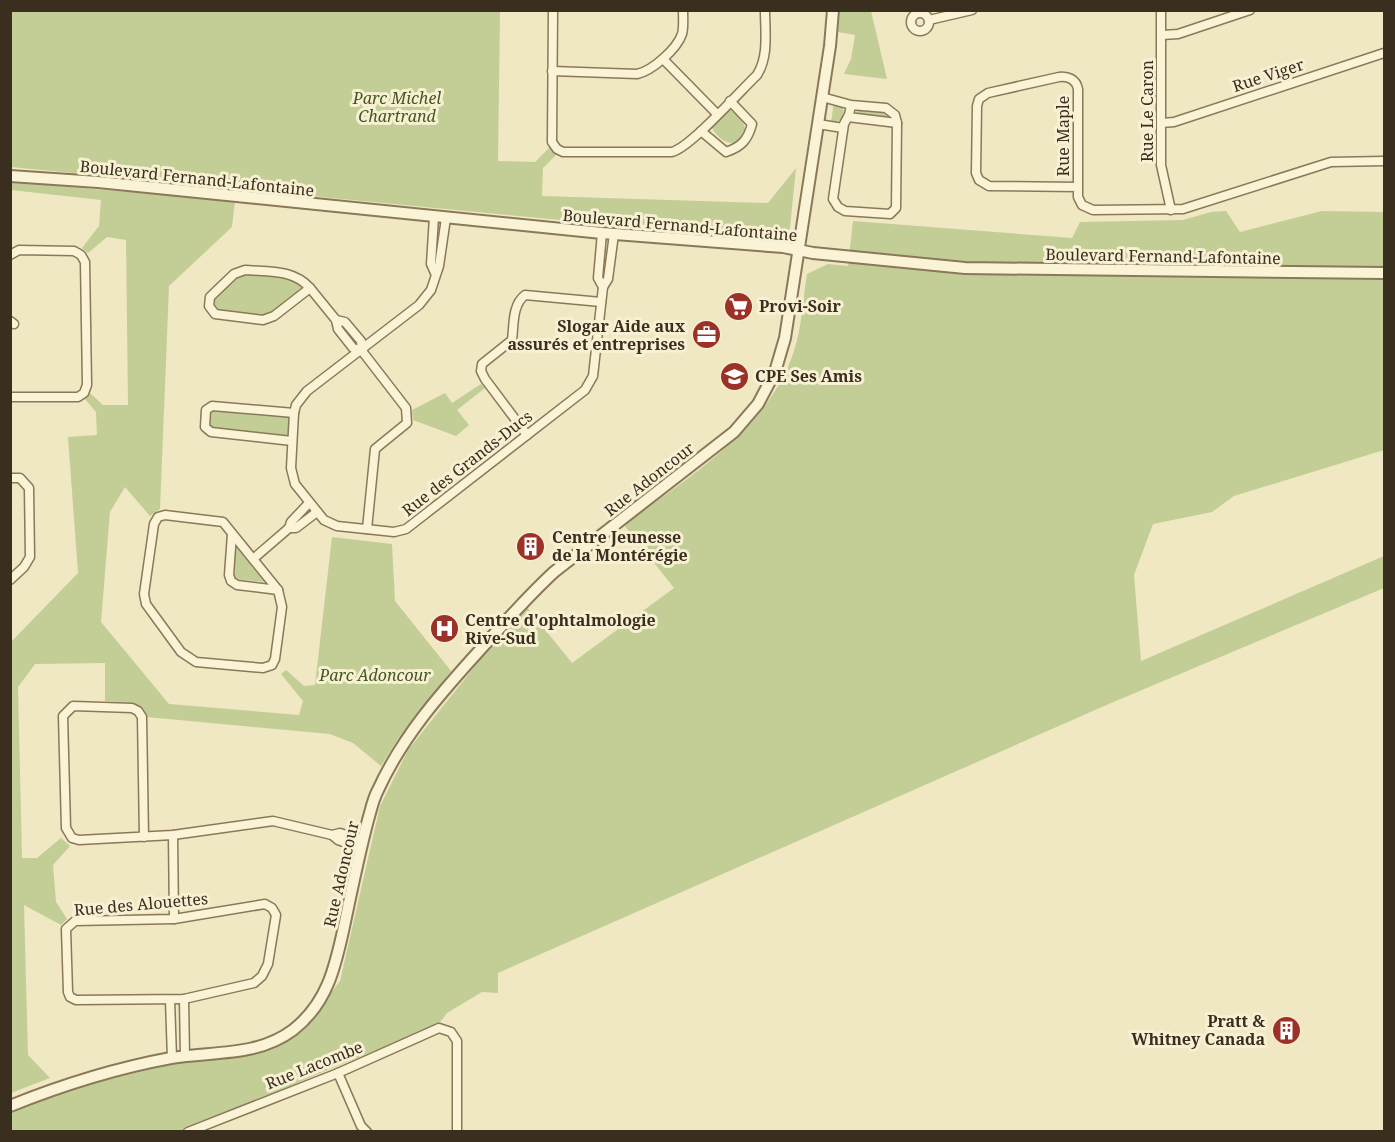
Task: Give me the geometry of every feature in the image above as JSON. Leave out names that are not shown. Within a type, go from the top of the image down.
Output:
[{"type":"street","points":[[553,10],[552,142],[563,152],[672,152],[683,148],[757,75],[762,67],[765,58],[765,10]]},
{"type":"street","points":[[552,71],[637,74],[646,72],[663,59],[682,33],[683,10]]},
{"type":"street","name":"Rue Adoncour","points":[[10,1106],[116,1071],[172,1058],[255,1049],[276,1041],[294,1029],[312,1012],[324,994],[334,971],[376,792],[402,745],[445,688],[530,594],[554,572],[734,432],[758,404],[775,372],[785,338],[830,45],[833,10]]},
{"type":"street","points":[[929,20],[972,10]]},
{"type":"street","name":"Rue Le Caron","points":[[1161,10],[1161,165],[1172,210]]},
{"type":"street","points":[[1162,35],[1178,34],[1246,11]]},
{"type":"street","name":"Rue Viger","points":[[1161,123],[1174,122],[1384,53]]},
{"type":"street","points":[[663,59],[717,114]]},
{"type":"street","name":"Rue Maple","points":[[1078,187],[989,186],[982,183],[976,173],[979,99],[988,93],[1049,79],[1064,76],[1071,79],[1078,89],[1078,187],[1080,202],[1088,209],[1172,210],[1188,208],[1331,162],[1384,161]]},
{"type":"street","points":[[822,97],[851,105],[885,108],[895,115],[897,123],[896,208],[894,212],[888,214],[845,211],[834,201],[833,194],[843,128],[851,105]]},
{"type":"street","points":[[701,131],[726,152],[738,148],[749,137],[752,124],[730,101]]},
{"type":"street","points":[[848,117],[897,123]]},
{"type":"street","points":[[818,124],[843,128]]},
{"type":"street","name":"Boulevard Fernand-Lafontaine","points":[[10,176],[98,182],[602,233],[783,247],[972,269],[1384,273]]},
{"type":"street","points":[[434,217],[431,264],[435,273]]},
{"type":"street","points":[[292,441],[211,432],[205,427],[206,410],[212,406],[294,413],[296,405],[308,392],[419,305],[431,290],[439,266],[446,218]]},
{"type":"street","name":"Rue des Grands-Ducs","points":[[602,233],[598,278],[603,287]]},
{"type":"street","name":"Rue des Grands-Ducs","points":[[294,413],[291,468],[295,484],[324,520],[337,526],[394,532],[406,529],[589,385],[593,376],[603,287],[608,279],[614,234]]},
{"type":"street","points":[[10,255],[19,250],[74,251],[81,255],[85,262],[87,385],[84,393],[78,397],[10,397]]},
{"type":"street","points":[[310,288],[274,316],[263,320],[215,314],[209,306],[210,297],[234,274],[245,270],[292,274],[302,279],[310,288],[336,320],[345,322],[361,341],[362,351],[406,408],[407,423],[375,449],[367,529]]},
{"type":"street","points":[[527,435],[485,379],[481,371],[482,364],[512,340],[516,307],[525,295],[601,302]]},
{"type":"street","points":[[10,478],[20,478],[29,488],[30,557],[24,567],[10,580]]},
{"type":"street","points":[[254,559],[289,528],[291,522],[309,503]]},
{"type":"street","points":[[289,528],[296,528],[317,512]]},
{"type":"street","points":[[165,515],[223,522],[254,559],[278,590],[282,607],[272,666],[263,668],[196,662],[181,652],[146,604],[144,594],[154,524],[158,517],[165,515]]},
{"type":"street","points":[[232,534],[229,575],[231,581],[237,585],[278,590]]},
{"type":"street","points":[[144,837],[142,717],[132,708],[73,706],[63,716],[68,833],[72,838],[79,840],[144,837],[173,835],[273,822],[332,835],[338,840],[362,844]]},
{"type":"street","points":[[173,835],[174,919]]},
{"type":"street","name":"Rue des Alouettes","points":[[265,904],[272,908],[276,915],[268,964],[262,976],[254,983],[184,999],[76,1000],[70,997],[66,929],[75,921],[174,919],[265,904]]},
{"type":"street","points":[[184,999],[185,1057]]},
{"type":"street","points":[[170,1000],[172,1058]]},
{"type":"street","name":"Rue Lacombe","points":[[188,1131],[338,1073],[439,1028],[451,1032],[457,1041],[457,1131]]},
{"type":"street","points":[[338,1073],[361,1126],[368,1131]]},
{"type":"green space","name":"Parc Michel Chartrand","points":[[10,11],[500,11],[498,161],[535,162],[550,147],[557,154],[543,168],[542,196],[768,203],[796,168],[790,228],[784,237],[776,241],[11,167]]},
{"type":"green space","points":[[838,11],[871,11],[887,79],[844,74],[851,59],[855,35],[838,32]]},
{"type":"green space","points":[[834,102],[842,106],[844,113],[840,120],[831,122]]},
{"type":"green space","points":[[730,110],[744,124],[745,131],[744,137],[734,143],[719,137],[711,125],[722,112]]},
{"type":"green space","points":[[857,110],[885,111],[888,114],[886,118],[856,114]]},
{"type":"green space","name":"Parc Adoncour","points":[[10,182],[235,201],[232,227],[169,286],[160,509],[150,516],[125,487],[110,512],[101,622],[169,704],[299,715],[303,701],[281,674],[286,670],[304,686],[315,685],[332,537],[392,544],[395,601],[451,671],[398,739],[381,766],[353,743],[330,734],[147,717],[133,703],[105,701],[105,663],[35,664],[18,687],[22,858],[37,858],[61,838],[70,846],[53,865],[56,902],[67,919],[61,925],[24,905],[28,1055],[50,1078],[11,1093],[11,642],[78,573],[68,437],[97,435],[96,412],[85,399],[90,393],[103,405],[128,405],[126,240],[107,237],[88,253],[82,248],[99,226],[101,200],[11,190]]},
{"type":"green space","points":[[1226,211],[1240,232],[1322,211],[1384,212],[1384,450],[1234,496],[1212,512],[1153,524],[1134,575],[1141,661],[1384,556],[1384,588],[1111,703],[498,973],[498,993],[482,992],[447,1013],[438,1025],[186,1131],[11,1132],[11,1112],[43,1099],[167,1065],[259,1051],[276,1046],[308,1023],[340,981],[380,806],[408,750],[507,626],[526,606],[572,663],[674,588],[624,525],[723,450],[766,404],[782,379],[797,342],[807,274],[828,264],[848,266],[853,221],[1072,238],[1080,222],[1183,220],[1211,212]]},
{"type":"green space","points":[[245,270],[292,274],[310,288],[274,316],[215,314],[210,297]]},
{"type":"green space","points":[[481,384],[485,388],[457,410],[469,425],[456,436],[413,420],[412,410],[445,393],[452,403]]},
{"type":"green space","points":[[212,406],[294,413],[292,441],[205,427]]},
{"type":"green space","points":[[236,545],[266,582],[234,579]]},
{"type":"place","name":"Provi-Soir","points":[[738,306]]},
{"type":"place","name":"Slogar Aide aux assurés et entreprises","points":[[706,335]]},
{"type":"place","name":"CPE Ses Amis","points":[[734,376]]},
{"type":"place","name":"Centre Jeunesse de la Montérégie","points":[[531,546]]},
{"type":"place","name":"Centre d'ophtalmologie Rive-Sud","points":[[444,629]]},
{"type":"place","name":"Pratt & Whitney Canada","points":[[1286,1030]]}]
